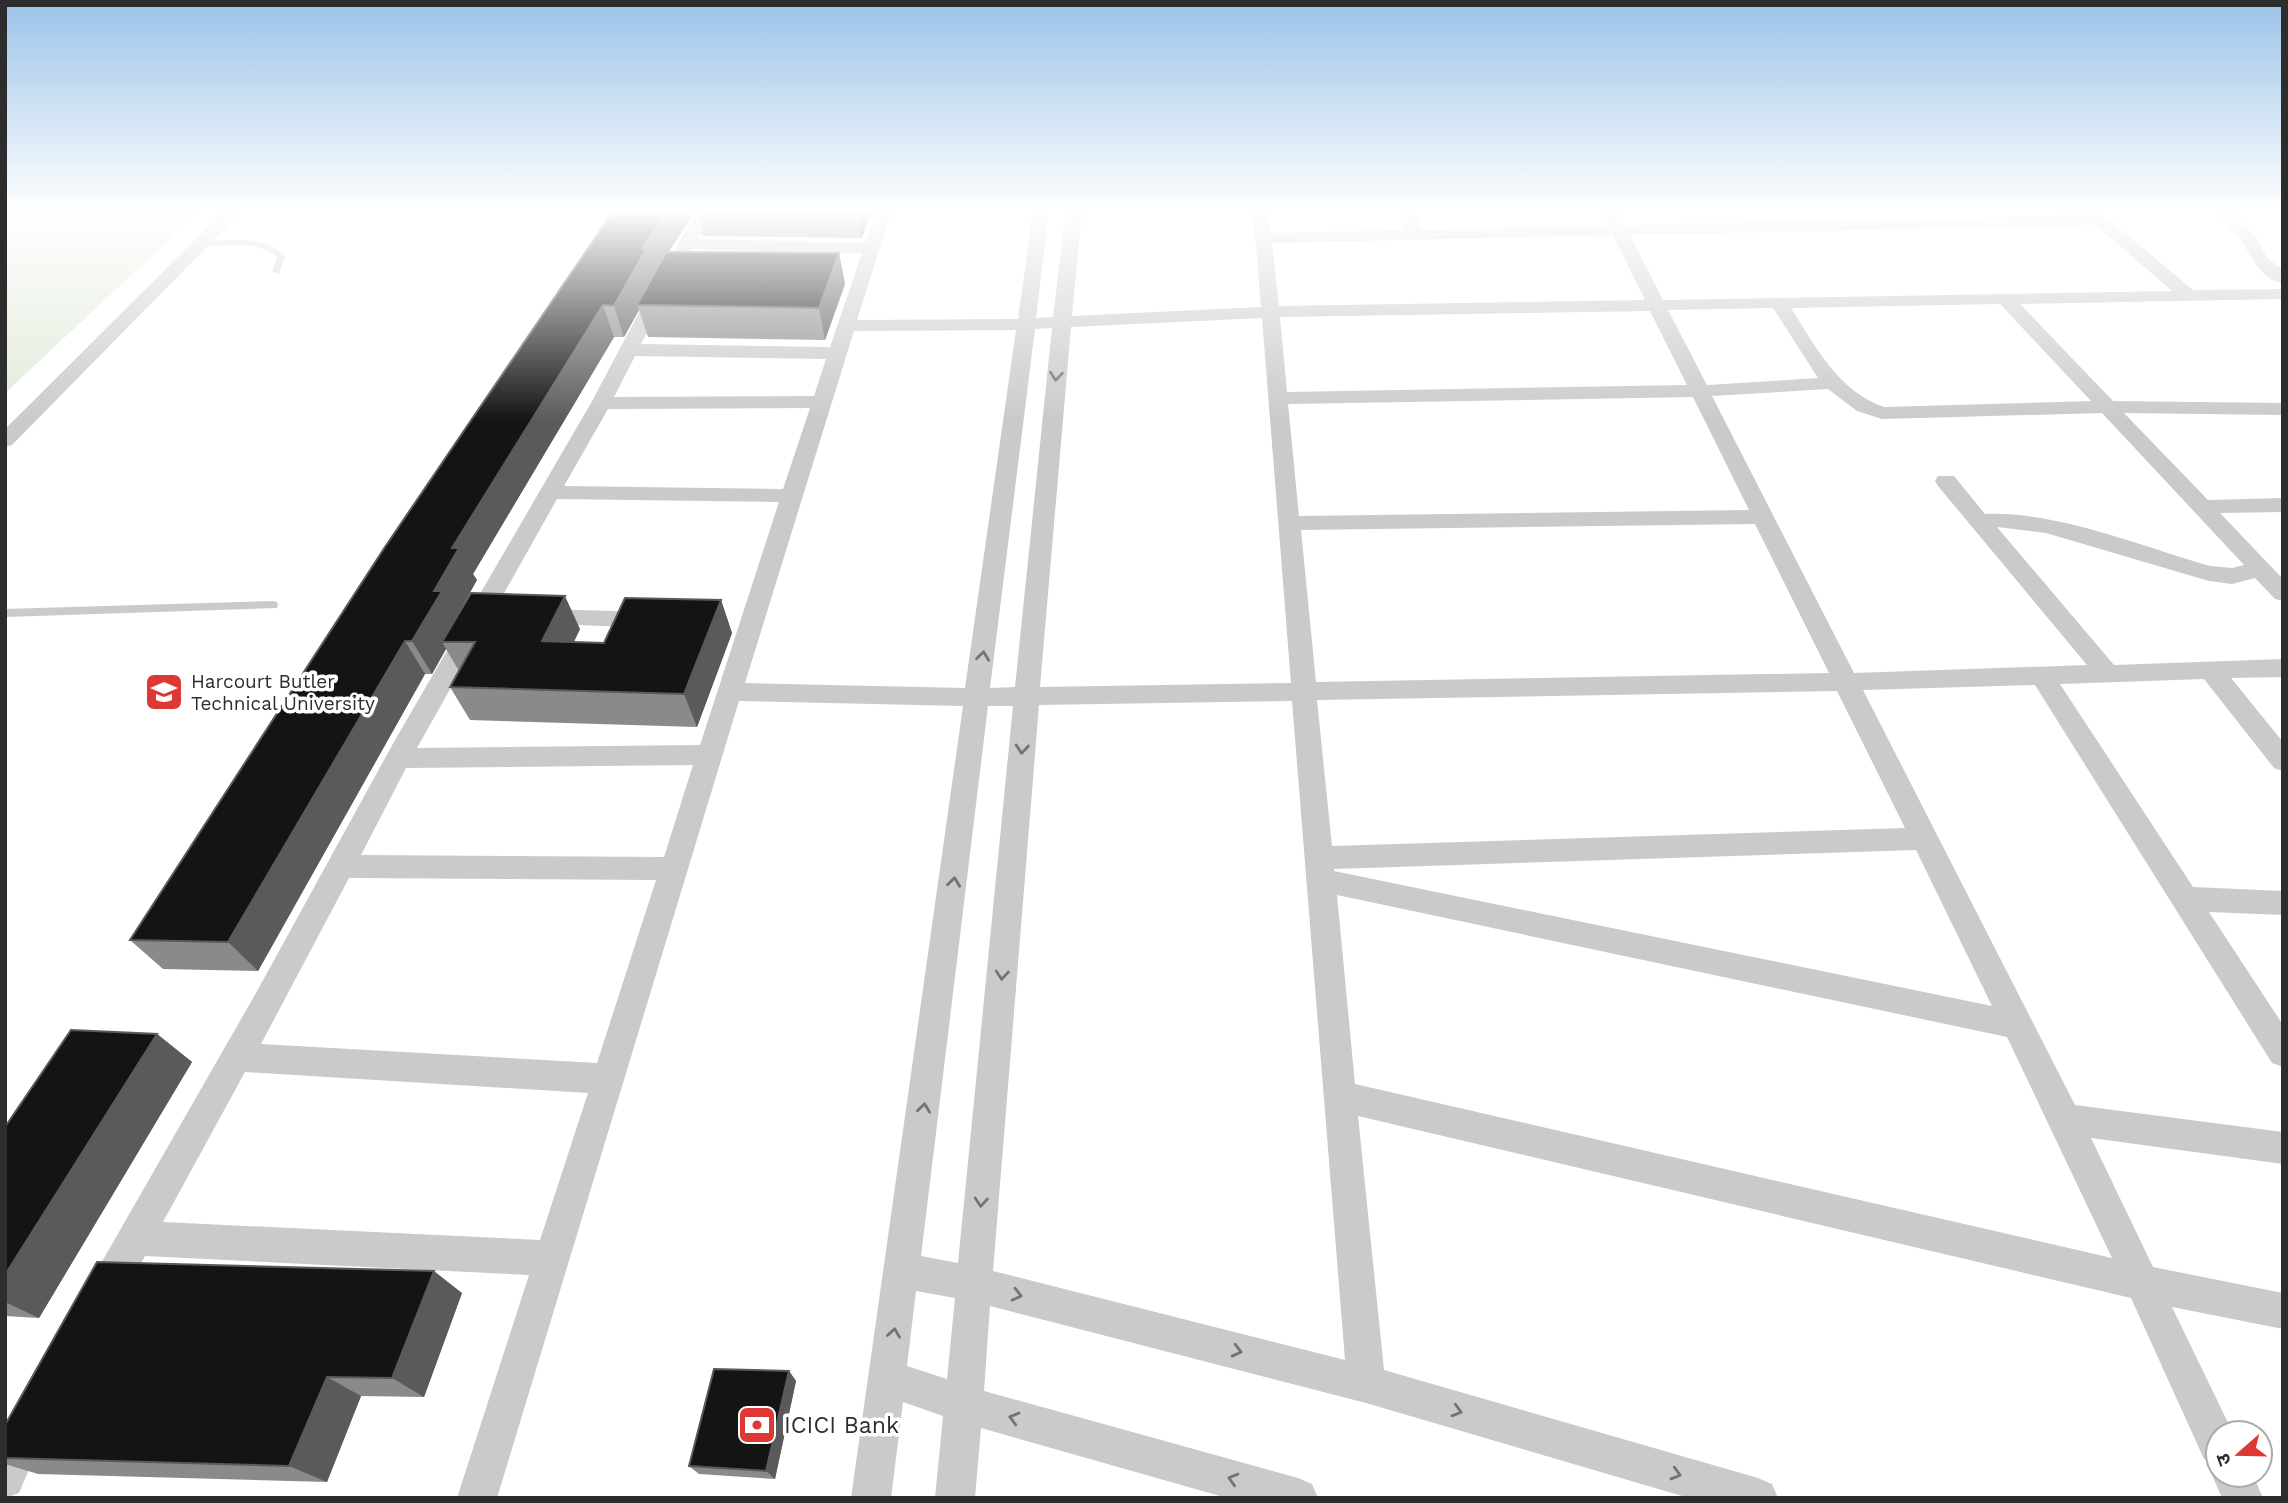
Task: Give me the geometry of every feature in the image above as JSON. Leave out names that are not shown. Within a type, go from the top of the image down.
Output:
[{"type":"street","points":[[5,442],[165,280]]},
{"type":"street","points":[[94,1311],[398,758],[501,616],[549,492],[631,350],[665,280]]},
{"type":"street","points":[[477,1498],[730,692],[738,622],[792,496],[846,326],[854,280]]},
{"type":"street","points":[[871,1498],[1032,280]]},
{"type":"street","points":[[955,1498],[1066,280]]},
{"type":"street","points":[[1267,280],[1366,1384]]},
{"type":"street","points":[[1644,280],[2065,1119],[2206,1419]]},
{"type":"street","points":[[2171,280],[2187,294]]},
{"type":"street","points":[[846,326],[1027,324],[1270,312],[2283,294]]},
{"type":"street","points":[[2004,299],[2283,593]]},
{"type":"street","points":[[1779,304],[1832,383],[1859,406],[1896,414],[2107,407],[2278,413]]},
{"type":"street","points":[[631,350],[838,353]]},
{"type":"street","points":[[1277,398],[1699,391],[1832,383]]},
{"type":"street","points":[[601,403],[822,402]]},
{"type":"street","points":[[1946,481],[2108,674]]},
{"type":"street","points":[[549,492],[792,496]]},
{"type":"street","points":[[2202,507],[2283,506]]},
{"type":"street","points":[[1288,523],[1763,517]]},
{"type":"street","points":[[1979,520],[2009,520],[2048,526],[2209,573],[2232,576],[2260,569]]},
{"type":"street","points":[[501,616],[670,621]]},
{"type":"street","points":[[730,692],[978,697],[1846,682],[2283,668]]},
{"type":"street","points":[[2210,670],[2283,761]]},
{"type":"street","points":[[2042,676],[2283,1053]]},
{"type":"street","points":[[398,758],[710,755]]},
{"type":"street","points":[[1319,869],[1925,839]]},
{"type":"street","points":[[340,866],[674,869]]},
{"type":"street","points":[[1319,869],[2018,1025]]},
{"type":"street","points":[[2184,899],[2283,903]]},
{"type":"street","points":[[236,1057],[609,1079]]},
{"type":"street","points":[[1340,1096],[2142,1283],[2283,1311]]},
{"type":"street","points":[[2065,1119],[2283,1148]]},
{"type":"street","points":[[135,1238],[552,1258]]},
{"type":"street","points":[[903,1270],[974,1284],[1366,1384],[1758,1498]]},
{"type":"street","points":[[887,1378],[963,1405],[1298,1498]]},
{"type":"street","points":[[5,1479],[39,1408]]},
{"type":"lane","points":[[5,613],[273,605]]},
{"type":"green space","points":[[5,280],[126,280],[5,393]]},
{"type":"building","points":[[566,280],[629,280],[614,306],[603,305],[452,548],[459,548],[434,591],[442,591],[412,641],[405,641],[228,942],[130,940],[385,547]]},
{"type":"building","points":[[651,280],[829,280],[819,308],[637,305]]},
{"type":"building","points":[[471,593],[565,596],[542,641],[604,643],[625,598],[721,600],[684,694],[450,687],[475,642],[442,642]]},
{"type":"building","points":[[71,1030],[157,1034],[5,1275],[5,1127]]},
{"type":"building","points":[[97,1262],[434,1271],[392,1378],[327,1377],[289,1466],[5,1458],[5,1425]]},
{"type":"building","points":[[714,1369],[789,1371],[766,1471],[689,1466]]},
{"type":"place","name":"Harcourt Butler Technical University","points":[[164,692]]},
{"type":"place","name":"ICICI Bank","points":[[757,1425]]}]
